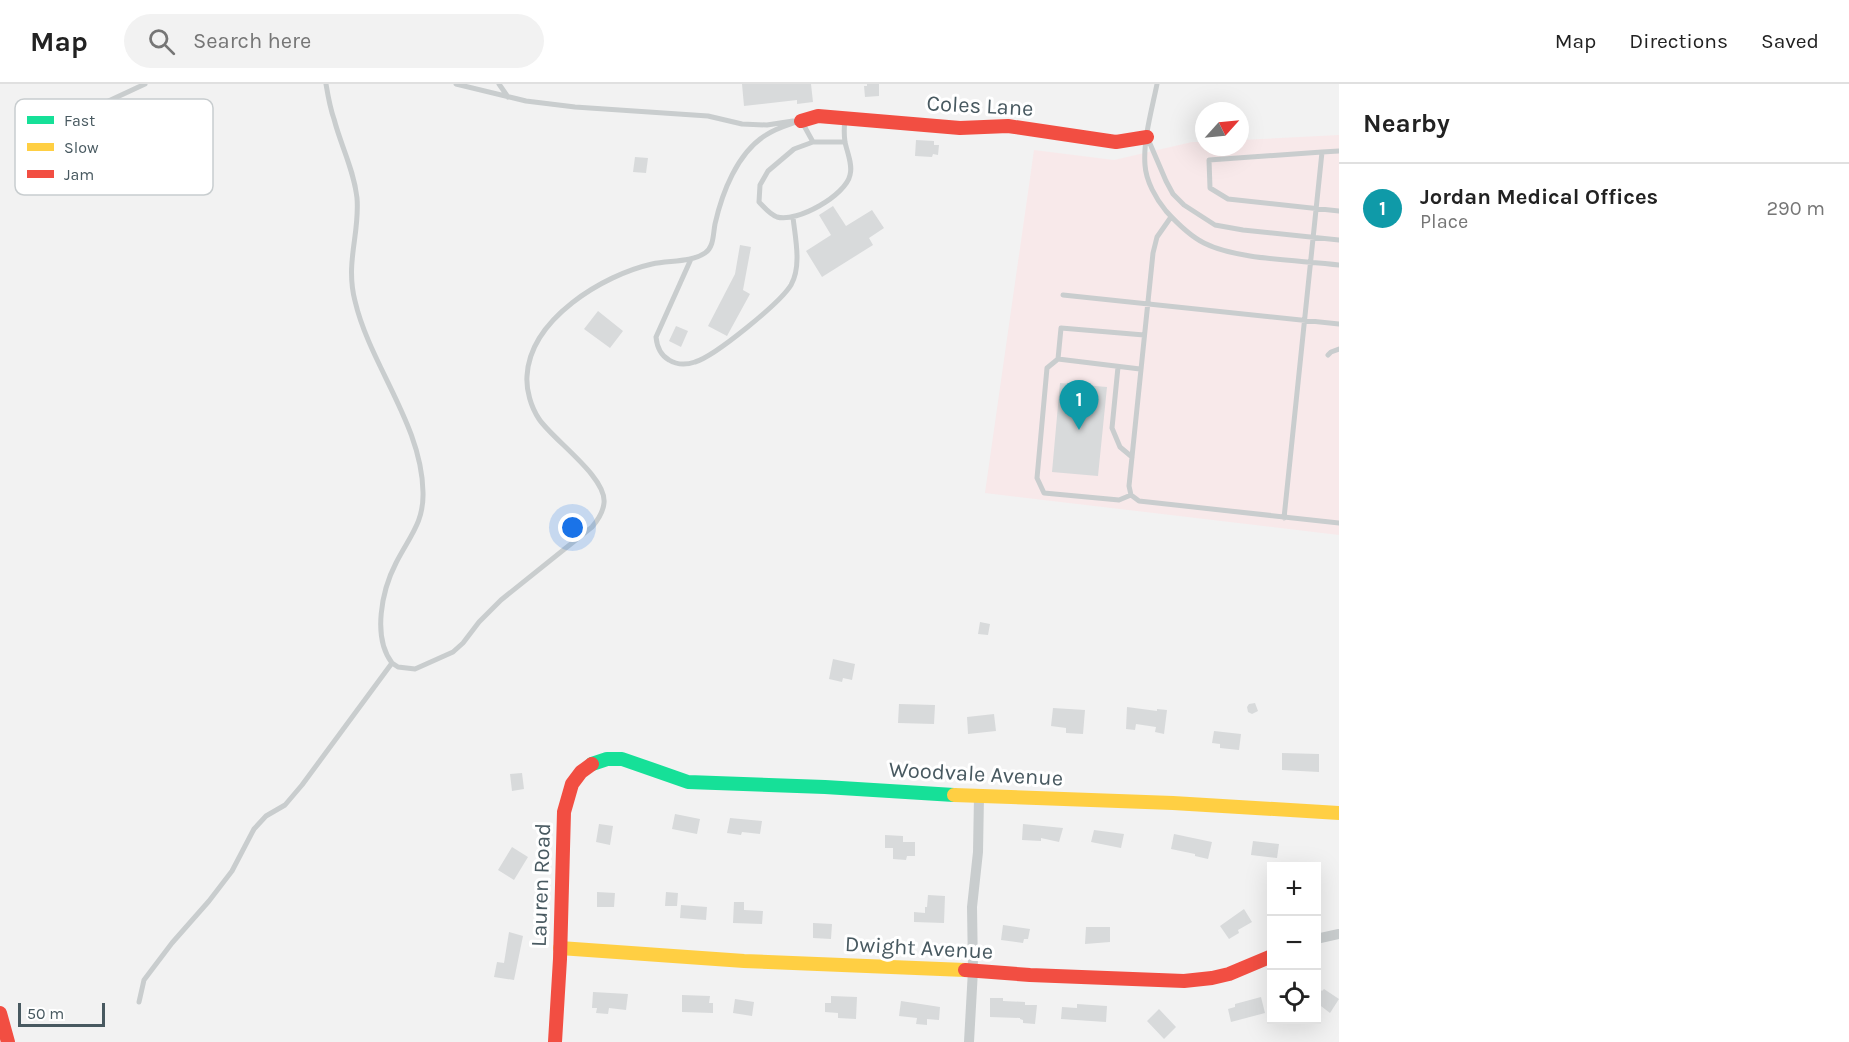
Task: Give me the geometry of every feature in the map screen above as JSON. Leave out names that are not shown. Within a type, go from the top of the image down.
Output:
[{"type":"street","name":"Coles Lane","points":[[801,121],[818,116],[960,128],[1008,126],[1116,142],[1147,137]]},
{"type":"street","name":"Woodvale Avenue","points":[[615,759],[638,764],[688,782],[1173,803],[1339,813]]},
{"type":"street","name":"Lauren Road","points":[[555,1042],[563,831],[569,792],[576,777],[587,767],[599,760],[615,759]]},
{"type":"street","points":[[969,1042],[973,970],[972,907],[978,852],[979,796]]},
{"type":"street","points":[[1321,938],[1339,934]]},
{"type":"street","name":"Dwight Avenue","points":[[560,948],[744,961],[1184,981],[1229,974],[1267,958]]},
{"type":"street","points":[[0,1013],[8,1042]]},
{"type":"lane","points":[[113,99],[145,84]]},
{"type":"lane","points":[[326,84],[334,120],[356,188],[357,205],[350,271],[355,301],[366,334],[411,436],[423,481],[423,503],[417,528],[393,569],[385,594],[381,636],[385,651],[392,663],[398,667],[422,668],[453,652],[501,600],[598,520],[604,504],[604,496],[600,487],[576,456],[551,434],[533,409],[527,387],[531,356],[552,323],[576,300],[593,288],[621,274],[642,266],[692,259],[705,253],[710,248],[724,194],[733,174],[746,154],[765,135],[801,121],[813,142]]},
{"type":"lane","name":"Coles Lane","points":[[456,84],[526,101],[575,107],[708,116],[742,124],[767,125],[801,121]]},
{"type":"lane","points":[[499,84],[508,97]]},
{"type":"lane","points":[[1157,84],[1147,137],[1145,166],[1159,203],[1171,217],[1203,243],[1225,252],[1339,265]]},
{"type":"lane","points":[[844,117],[845,142],[851,174],[837,194],[807,213],[793,217],[779,218],[768,212],[759,202],[760,185],[768,171],[794,149],[813,142],[845,142]]},
{"type":"lane","points":[[1147,137],[1173,194],[1184,206],[1215,225],[1339,240]]},
{"type":"lane","points":[[1339,151],[1209,160],[1209,188],[1228,199],[1339,210]]},
{"type":"lane","points":[[1284,518],[1322,152]]},
{"type":"lane","points":[[692,259],[656,337],[657,347],[665,358],[674,363],[695,362],[710,355],[765,312],[791,285],[796,270],[793,217]]},
{"type":"lane","points":[[1171,217],[1157,237],[1153,253],[1131,457],[1129,486],[1131,495],[1139,501],[1339,523]]},
{"type":"lane","points":[[1063,295],[1339,324]]},
{"type":"lane","points":[[1131,495],[1119,500],[1044,494],[1037,478],[1041,424],[1047,368],[1058,359],[1061,328],[1144,335]]},
{"type":"lane","points":[[1328,355],[1331,351],[1339,350]]},
{"type":"lane","points":[[1058,359],[1140,369]]},
{"type":"lane","points":[[1118,367],[1112,428],[1120,447],[1131,457]]},
{"type":"lane","points":[[139,1002],[144,980],[232,871],[254,829],[266,816],[285,805],[302,786],[392,663]]},
{"type":"shaded area","points":[[1339,135],[1339,535],[985,493],[1034,150],[1114,160],[1195,142],[1195,156],[1249,156],[1249,140]]},
{"type":"building","points":[[742,84],[811,84],[813,102],[797,104],[797,100],[744,106]]},
{"type":"building","points":[[879,84],[879,96],[865,97],[864,86]]},
{"type":"building","points":[[916,140],[934,141],[934,145],[939,145],[938,155],[915,156]]},
{"type":"building","points":[[635,157],[648,158],[646,173],[633,172]]},
{"type":"building","points":[[833,206],[846,226],[872,210],[884,228],[869,238],[873,245],[822,277],[806,251],[831,235],[819,215]]},
{"type":"building","points":[[740,245],[751,247],[743,290],[750,294],[727,336],[708,326],[735,274]]},
{"type":"building","points":[[598,311],[623,331],[610,348],[584,329]]},
{"type":"building","points":[[676,326],[688,331],[681,347],[669,341]]},
{"type":"building","points":[[1060,383],[1107,387],[1098,476],[1052,472]]},
{"type":"building","points":[[980,622],[990,624],[988,635],[978,634]]},
{"type":"building","points":[[833,659],[855,664],[852,680],[843,678],[842,682],[829,679]]},
{"type":"building","points":[[1255,703],[1258,711],[1252,714],[1248,712],[1249,704]]},
{"type":"building","points":[[899,704],[935,705],[934,724],[898,723]]},
{"type":"building","points":[[1127,707],[1167,710],[1164,734],[1155,732],[1156,727],[1136,724],[1135,730],[1126,729]]},
{"type":"building","points":[[1053,708],[1085,710],[1083,734],[1066,733],[1066,728],[1051,726]]},
{"type":"building","points":[[994,714],[996,731],[968,734],[967,717]]},
{"type":"building","points":[[1214,731],[1241,734],[1239,750],[1220,748],[1220,744],[1212,743]]},
{"type":"building","points":[[1282,753],[1319,754],[1319,772],[1282,770]]},
{"type":"building","points":[[522,773],[524,789],[512,791],[510,774]]},
{"type":"building","points":[[675,814],[700,819],[697,834],[672,829]]},
{"type":"building","points":[[730,818],[762,821],[760,834],[727,833]]},
{"type":"building","points":[[599,824],[613,826],[610,845],[596,842]]},
{"type":"building","points":[[1023,824],[1063,828],[1059,842],[1041,838],[1041,841],[1022,840]]},
{"type":"building","points":[[1094,830],[1124,834],[1121,848],[1091,842]]},
{"type":"building","points":[[1174,834],[1212,842],[1208,859],[1171,849]]},
{"type":"building","points":[[885,835],[903,836],[903,842],[915,842],[915,856],[907,856],[906,860],[893,859],[893,848],[885,848]]},
{"type":"building","points":[[1253,841],[1279,844],[1277,858],[1251,855]]},
{"type":"building","points":[[512,847],[528,857],[514,880],[498,870]]},
{"type":"building","points":[[597,892],[615,893],[614,907],[597,907]]},
{"type":"building","points":[[666,892],[678,893],[677,906],[665,906]]},
{"type":"building","points":[[928,895],[945,896],[944,923],[914,922],[914,912],[925,913]]},
{"type":"building","points":[[734,902],[744,902],[744,910],[763,911],[762,924],[733,923]]},
{"type":"building","points":[[681,905],[707,907],[706,920],[680,918]]},
{"type":"building","points":[[1244,909],[1252,922],[1238,930],[1239,933],[1229,939],[1220,926]]},
{"type":"building","points":[[813,923],[832,924],[831,939],[813,938]]},
{"type":"building","points":[[1003,925],[1030,929],[1028,939],[1024,939],[1023,943],[1001,940]]},
{"type":"building","points":[[1086,927],[1110,927],[1110,942],[1085,944]]},
{"type":"building","points":[[509,932],[523,936],[514,980],[494,977],[497,962],[504,963]]},
{"type":"building","points":[[1324,989],[1339,999],[1330,1013],[1321,1006],[1321,990]]},
{"type":"building","points":[[593,992],[628,994],[626,1010],[609,1008],[608,1014],[596,1013],[597,1008],[592,1008]]},
{"type":"building","points":[[682,995],[710,996],[709,1003],[713,1003],[713,1013],[682,1012]]},
{"type":"building","points":[[831,996],[857,997],[856,1019],[838,1018],[838,1013],[825,1012],[825,1003],[831,1003]]},
{"type":"building","points":[[1261,997],[1265,1013],[1231,1022],[1228,1009],[1235,1007],[1235,1004]]},
{"type":"building","points":[[990,998],[1003,998],[1003,1001],[1037,1005],[1035,1024],[1023,1023],[1020,1018],[990,1017]]},
{"type":"building","points":[[735,999],[754,1002],[752,1016],[733,1013]]},
{"type":"building","points":[[901,1001],[940,1007],[939,1020],[927,1019],[927,1025],[916,1024],[917,1018],[899,1016]]},
{"type":"building","points":[[1077,1004],[1107,1006],[1106,1022],[1061,1019],[1062,1007],[1077,1008]]},
{"type":"building","points":[[1159,1009],[1176,1027],[1164,1039],[1147,1021]]},
{"type":"traffic: fast","points":[[592,764],[607,759],[622,759],[688,782],[954,795]]},
{"type":"traffic: slow","points":[[954,795],[1173,803],[1339,813]]},
{"type":"traffic: slow","points":[[560,948],[744,961],[965,970]]},
{"type":"traffic: jam","points":[[801,121],[818,116],[960,128],[1008,126],[1116,142],[1147,137]]},
{"type":"traffic: jam","points":[[555,1042],[564,812],[572,784],[581,772],[592,764]]},
{"type":"traffic: jam","points":[[965,970],[1184,981],[1229,974],[1267,958]]},
{"type":"traffic: jam","points":[[0,1013],[8,1042]]},
{"type":"place","name":"Jordan Medical Offices","points":[[1079,430]]}]
